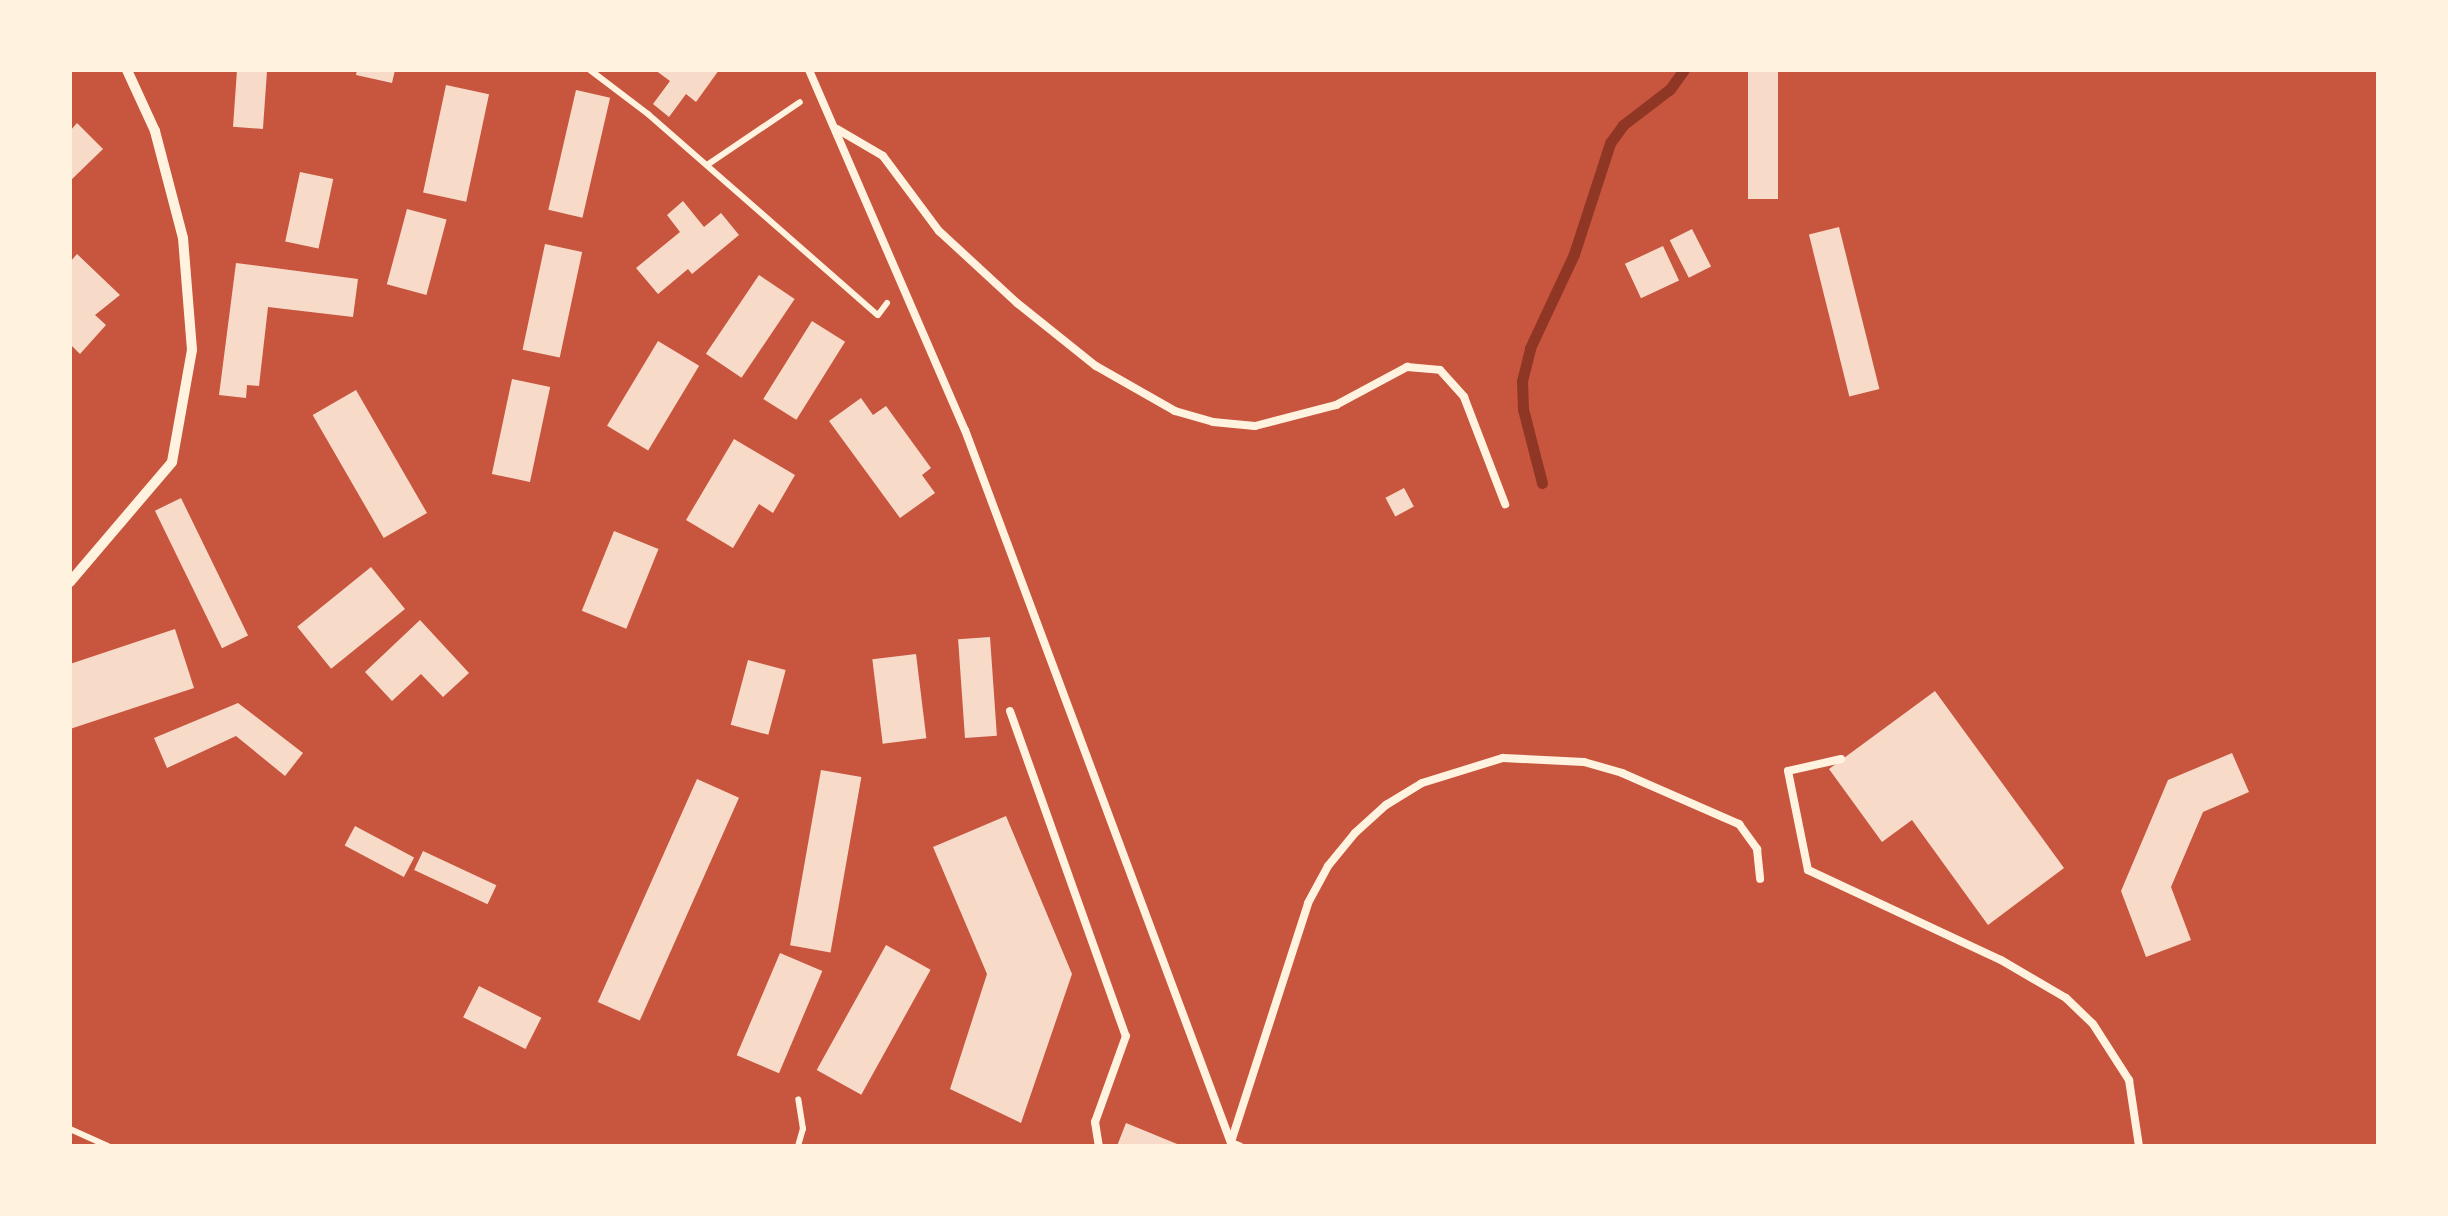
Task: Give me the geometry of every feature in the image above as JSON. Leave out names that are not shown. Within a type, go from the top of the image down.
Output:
[{"type":"street","points":[[70,582],[172,462],[192,350],[182,238],[155,130],[127,70]]},
{"type":"lane","points":[[808,70],[965,430],[1235,1144]]},
{"type":"lane","points":[[836,128],[883,156],[939,231],[1017,303],[1096,366],[1175,411],[1213,422],[1255,426],[1336,405],[1407,366],[1440,370],[1464,397],[1505,504]]},
{"type":"lane","points":[[1010,711],[1126,1036],[1095,1122],[1098,1146]]},
{"type":"lane","points":[[1235,1144],[1308,903],[1328,866],[1354,833],[1386,804],[1422,782],[1462,767],[1503,758],[1545,757],[1603,768],[1739,824],[1758,849],[1760,880]]},
{"type":"lane","points":[[1840,759],[1788,771],[1808,870],[2035,976],[2066,998],[2093,1024],[2128,1080],[2139,1146]]},
{"type":"path","points":[[590,70],[708,165],[878,315],[900,286]]},
{"type":"path","points":[[708,165],[818,90]]},
{"type":"path","points":[[798,1099],[803,1129],[798,1146]]},
{"type":"path","points":[[70,1129],[108,1146]]},
{"type":"building","points":[[237,70],[267,72],[263,129],[233,127]]},
{"type":"building","points":[[357,70],[395,70],[392,83],[356,75]]},
{"type":"building","points":[[655,70],[719,70],[696,102],[686,94],[669,117],[653,104],[670,81]]},
{"type":"building","points":[[1748,70],[1778,70],[1778,199],[1748,199]]},
{"type":"building","points":[[446,85],[489,94],[466,202],[423,193]]},
{"type":"building","points":[[576,90],[610,98],[582,218],[548,210]]},
{"type":"building","points":[[77,123],[103,149],[70,181],[70,131]]},
{"type":"building","points":[[300,172],[333,179],[318,249],[285,241]]},
{"type":"building","points":[[683,201],[704,227],[721,213],[739,235],[692,274],[688,269],[658,294],[636,268],[680,232],[667,215]]},
{"type":"building","points":[[407,209],[447,220],[426,295],[387,284]]},
{"type":"building","points":[[1839,227],[1879,389],[1849,397],[1809,234]]},
{"type":"building","points":[[1692,229],[1711,266],[1689,278],[1670,240]]},
{"type":"building","points":[[545,244],[582,252],[560,358],[523,350]]},
{"type":"building","points":[[1663,246],[1679,280],[1641,298],[1625,264]]},
{"type":"building","points":[[77,254],[120,295],[95,315],[106,325],[80,354],[70,344],[70,262]]},
{"type":"building","points":[[236,263],[358,279],[353,317],[268,307],[259,386],[247,385],[246,398],[219,395]]},
{"type":"building","points":[[759,275],[795,299],[742,378],[706,354]]},
{"type":"building","points":[[812,321],[845,342],[796,420],[763,399]]},
{"type":"building","points":[[658,341],[699,366],[648,451],[607,426]]},
{"type":"building","points":[[512,379],[550,387],[530,482],[492,474]]},
{"type":"building","points":[[356,390],[427,513],[384,538],[313,415]]},
{"type":"building","points":[[861,398],[873,415],[886,406],[931,468],[922,475],[935,493],[900,518],[829,421]]},
{"type":"building","points":[[734,439],[795,475],[773,513],[759,504],[733,548],[686,520]]},
{"type":"building","points":[[1404,488],[1414,507],[1395,516],[1385,498]]},
{"type":"building","points":[[181,498],[248,636],[222,648],[155,511]]},
{"type":"building","points":[[614,531],[659,549],[626,629],[582,611]]},
{"type":"building","points":[[371,567],[405,609],[331,669],[297,627]]},
{"type":"building","points":[[420,620],[469,673],[443,697],[421,674],[392,701],[365,672]]},
{"type":"building","points":[[175,629],[194,688],[70,729],[70,664]]},
{"type":"building","points":[[990,637],[997,736],[965,738],[958,639]]},
{"type":"building","points":[[916,654],[926,738],[883,744],[872,659]]},
{"type":"building","points":[[748,660],[786,670],[768,735],[731,725]]},
{"type":"building","points":[[1935,691],[2064,868],[1988,925],[1912,820],[1882,842],[1829,769]]},
{"type":"building","points":[[238,703],[303,753],[285,776],[236,736],[167,768],[154,738]]},
{"type":"building","points":[[2232,753],[2249,792],[2203,812],[2171,887],[2191,940],[2146,957],[2121,891],[2168,780]]},
{"type":"building","points":[[821,770],[861,777],[830,952],[790,945]]},
{"type":"building","points":[[697,779],[739,798],[640,1021],[598,1002]]},
{"type":"building","points":[[1006,816],[1072,974],[1021,1123],[950,1089],[987,974],[933,847]]},
{"type":"building","points":[[355,826],[414,857],[404,877],[345,845]]},
{"type":"building","points":[[423,851],[496,885],[488,904],[414,870]]},
{"type":"building","points":[[886,945],[931,970],[861,1095],[817,1070]]},
{"type":"building","points":[[780,953],[822,971],[779,1073],[737,1055]]},
{"type":"building","points":[[479,986],[541,1018],[525,1049],[463,1017]]},
{"type":"building","points":[[1126,1123],[1182,1146],[1117,1146]]},
{"type":"waterway","points":[[1542,483],[1523,409],[1522,381],[1530,348],[1574,254],[1610,143],[1623,125],[1670,89],[1684,70]]}]
